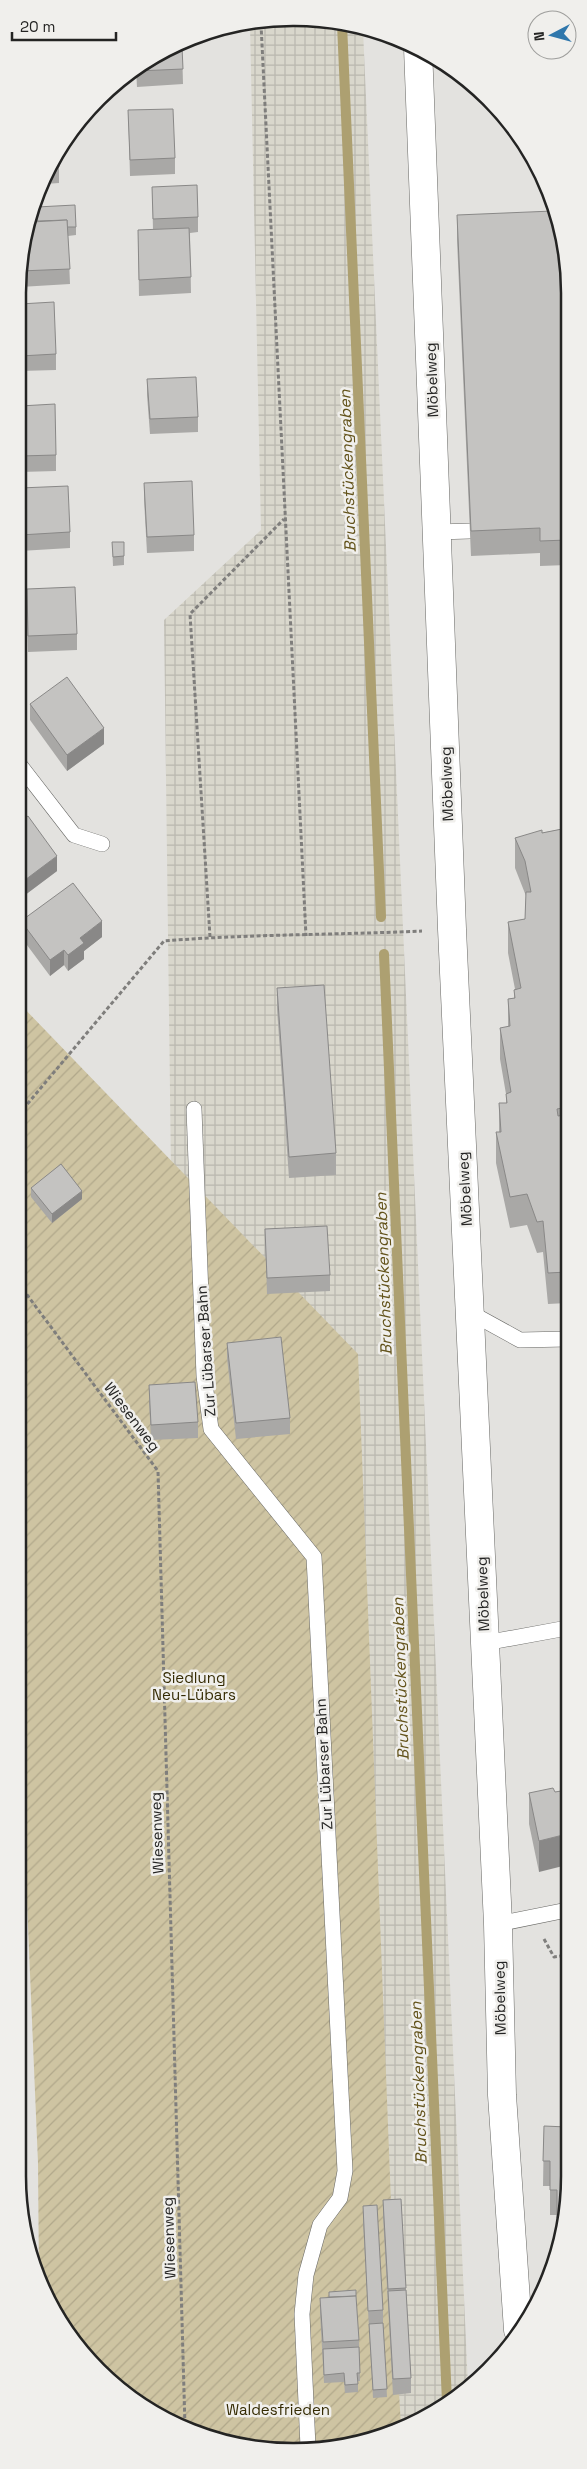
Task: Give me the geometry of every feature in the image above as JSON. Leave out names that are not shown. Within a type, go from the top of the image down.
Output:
[{"type":"street","name":"Möbelweg","points":[[418,57],[452,929],[498,1924],[502,2095],[517,2322]]},
{"type":"lane","points":[[437,532],[470,530]]},
{"type":"lane","points":[[26,773],[74,835],[102,844]]},
{"type":"lane","name":"Zur Lübarser Bahn","points":[[194,1109],[204,1376],[212,1429],[314,1557],[345,2171],[340,2198],[320,2224],[306,2275],[302,2314],[308,2442]]},
{"type":"lane","points":[[471,1313],[520,1340],[561,1339]]},
{"type":"lane","points":[[486,1643],[561,1629]]},
{"type":"lane","points":[[498,1924],[561,1911]]},
{"type":"path","points":[[261,29],[306,936]]},
{"type":"path","points":[[210,937],[190,614],[284,518]]},
{"type":"path","points":[[26,1106],[164,940],[420,931]]},
{"type":"path","name":"Wiesenweg","points":[[26,1293],[158,1471],[185,2419]]},
{"type":"shaded area","points":[[294,26],[346,31],[363,35],[468,2378],[427,2407],[379,2429],[346,2438],[294,2443],[274,2442],[171,1171],[164,620],[261,530],[250,30]]},
{"type":"green space","name":"Siedlung Neu-Lübars","points":[[26,1010],[358,1354],[401,2420],[379,2429],[346,2438],[294,2443],[276,2442],[241,2438],[208,2429],[175,2415],[145,2398],[117,2376],[93,2352],[71,2324],[54,2294],[39,2257],[38,2163],[26,1879]]},
{"type":"building","points":[[182,51],[183,69],[146,71]]},
{"type":"building","points":[[173,109],[175,158],[130,160],[128,110]]},
{"type":"building","points":[[197,185],[198,217],[153,219],[152,187]]},
{"type":"building","points":[[75,205],[76,227],[67,227],[67,220],[37,221],[40,207]]},
{"type":"building","points":[[548,211],[556,241],[561,294],[561,540],[540,541],[540,528],[471,531],[457,215]]},
{"type":"building","points":[[67,220],[70,269],[28,271],[31,241],[36,222]]},
{"type":"building","points":[[189,228],[191,277],[139,280],[138,230]]},
{"type":"building","points":[[54,302],[56,354],[26,356],[26,304]]},
{"type":"building","points":[[196,377],[198,417],[150,419],[147,379]]},
{"type":"building","points":[[55,404],[56,455],[26,456],[26,406]]},
{"type":"building","points":[[192,481],[194,535],[147,537],[144,483]]},
{"type":"building","points":[[68,486],[70,532],[26,535],[26,488]]},
{"type":"building","points":[[112,542],[124,542],[124,556],[113,557]]},
{"type":"building","points":[[75,587],[77,634],[28,636],[27,589]]},
{"type":"building","points":[[67,677],[104,728],[67,755],[30,704]]},
{"type":"building","points":[[28,816],[57,856],[26,879],[26,817]]},
{"type":"building","points":[[561,829],[561,1108],[557,1109],[558,1116],[561,1116],[561,1272],[548,1273],[543,1221],[537,1222],[527,1194],[510,1197],[496,1132],[501,1132],[499,1103],[507,1103],[506,1094],[511,1092],[500,1028],[510,1026],[508,999],[515,998],[514,990],[521,988],[508,922],[525,919],[526,892],[531,892],[525,861],[515,838],[542,830],[542,833]]},
{"type":"building","points":[[73,883],[102,921],[80,938],[84,943],[68,955],[64,950],[50,960],[26,928],[26,917]]},
{"type":"building","points":[[324,985],[336,1153],[289,1157],[277,988]]},
{"type":"building","points":[[61,1164],[82,1191],[52,1214],[31,1188]]},
{"type":"building","points":[[327,1226],[330,1275],[267,1278],[265,1229]]},
{"type":"building","points":[[281,1337],[290,1418],[236,1423],[227,1343]]},
{"type":"building","points":[[195,1382],[198,1422],[151,1425],[149,1385]]},
{"type":"building","points":[[553,1788],[555,1792],[561,1791],[561,1836],[539,1841],[529,1793]]},
{"type":"building","points":[[544,2126],[561,2127],[561,2176],[557,2218],[557,2190],[550,2190],[550,2161],[543,2161]]},
{"type":"building","points":[[401,2199],[406,2288],[388,2289],[383,2200]]},
{"type":"building","points":[[377,2205],[383,2310],[368,2311],[363,2206]]},
{"type":"building","points":[[356,2290],[356,2296],[329,2297],[329,2292]]},
{"type":"building","points":[[406,2290],[411,2378],[393,2379],[388,2291]]},
{"type":"building","points":[[356,2296],[359,2340],[323,2342],[320,2298]]},
{"type":"building","points":[[383,2323],[387,2389],[373,2390],[369,2324]]},
{"type":"building","points":[[359,2347],[360,2373],[357,2373],[358,2384],[345,2385],[344,2373],[324,2375],[323,2349]]},
{"type":"waterway","name":"Bruchstückengraben","points":[[342,31],[381,917]]},
{"type":"waterway","name":"Bruchstückengraben","points":[[384,954],[447,2395]]},
{"type":"park label","name":"Waldesfrieden","points":[[278,2410]]}]
